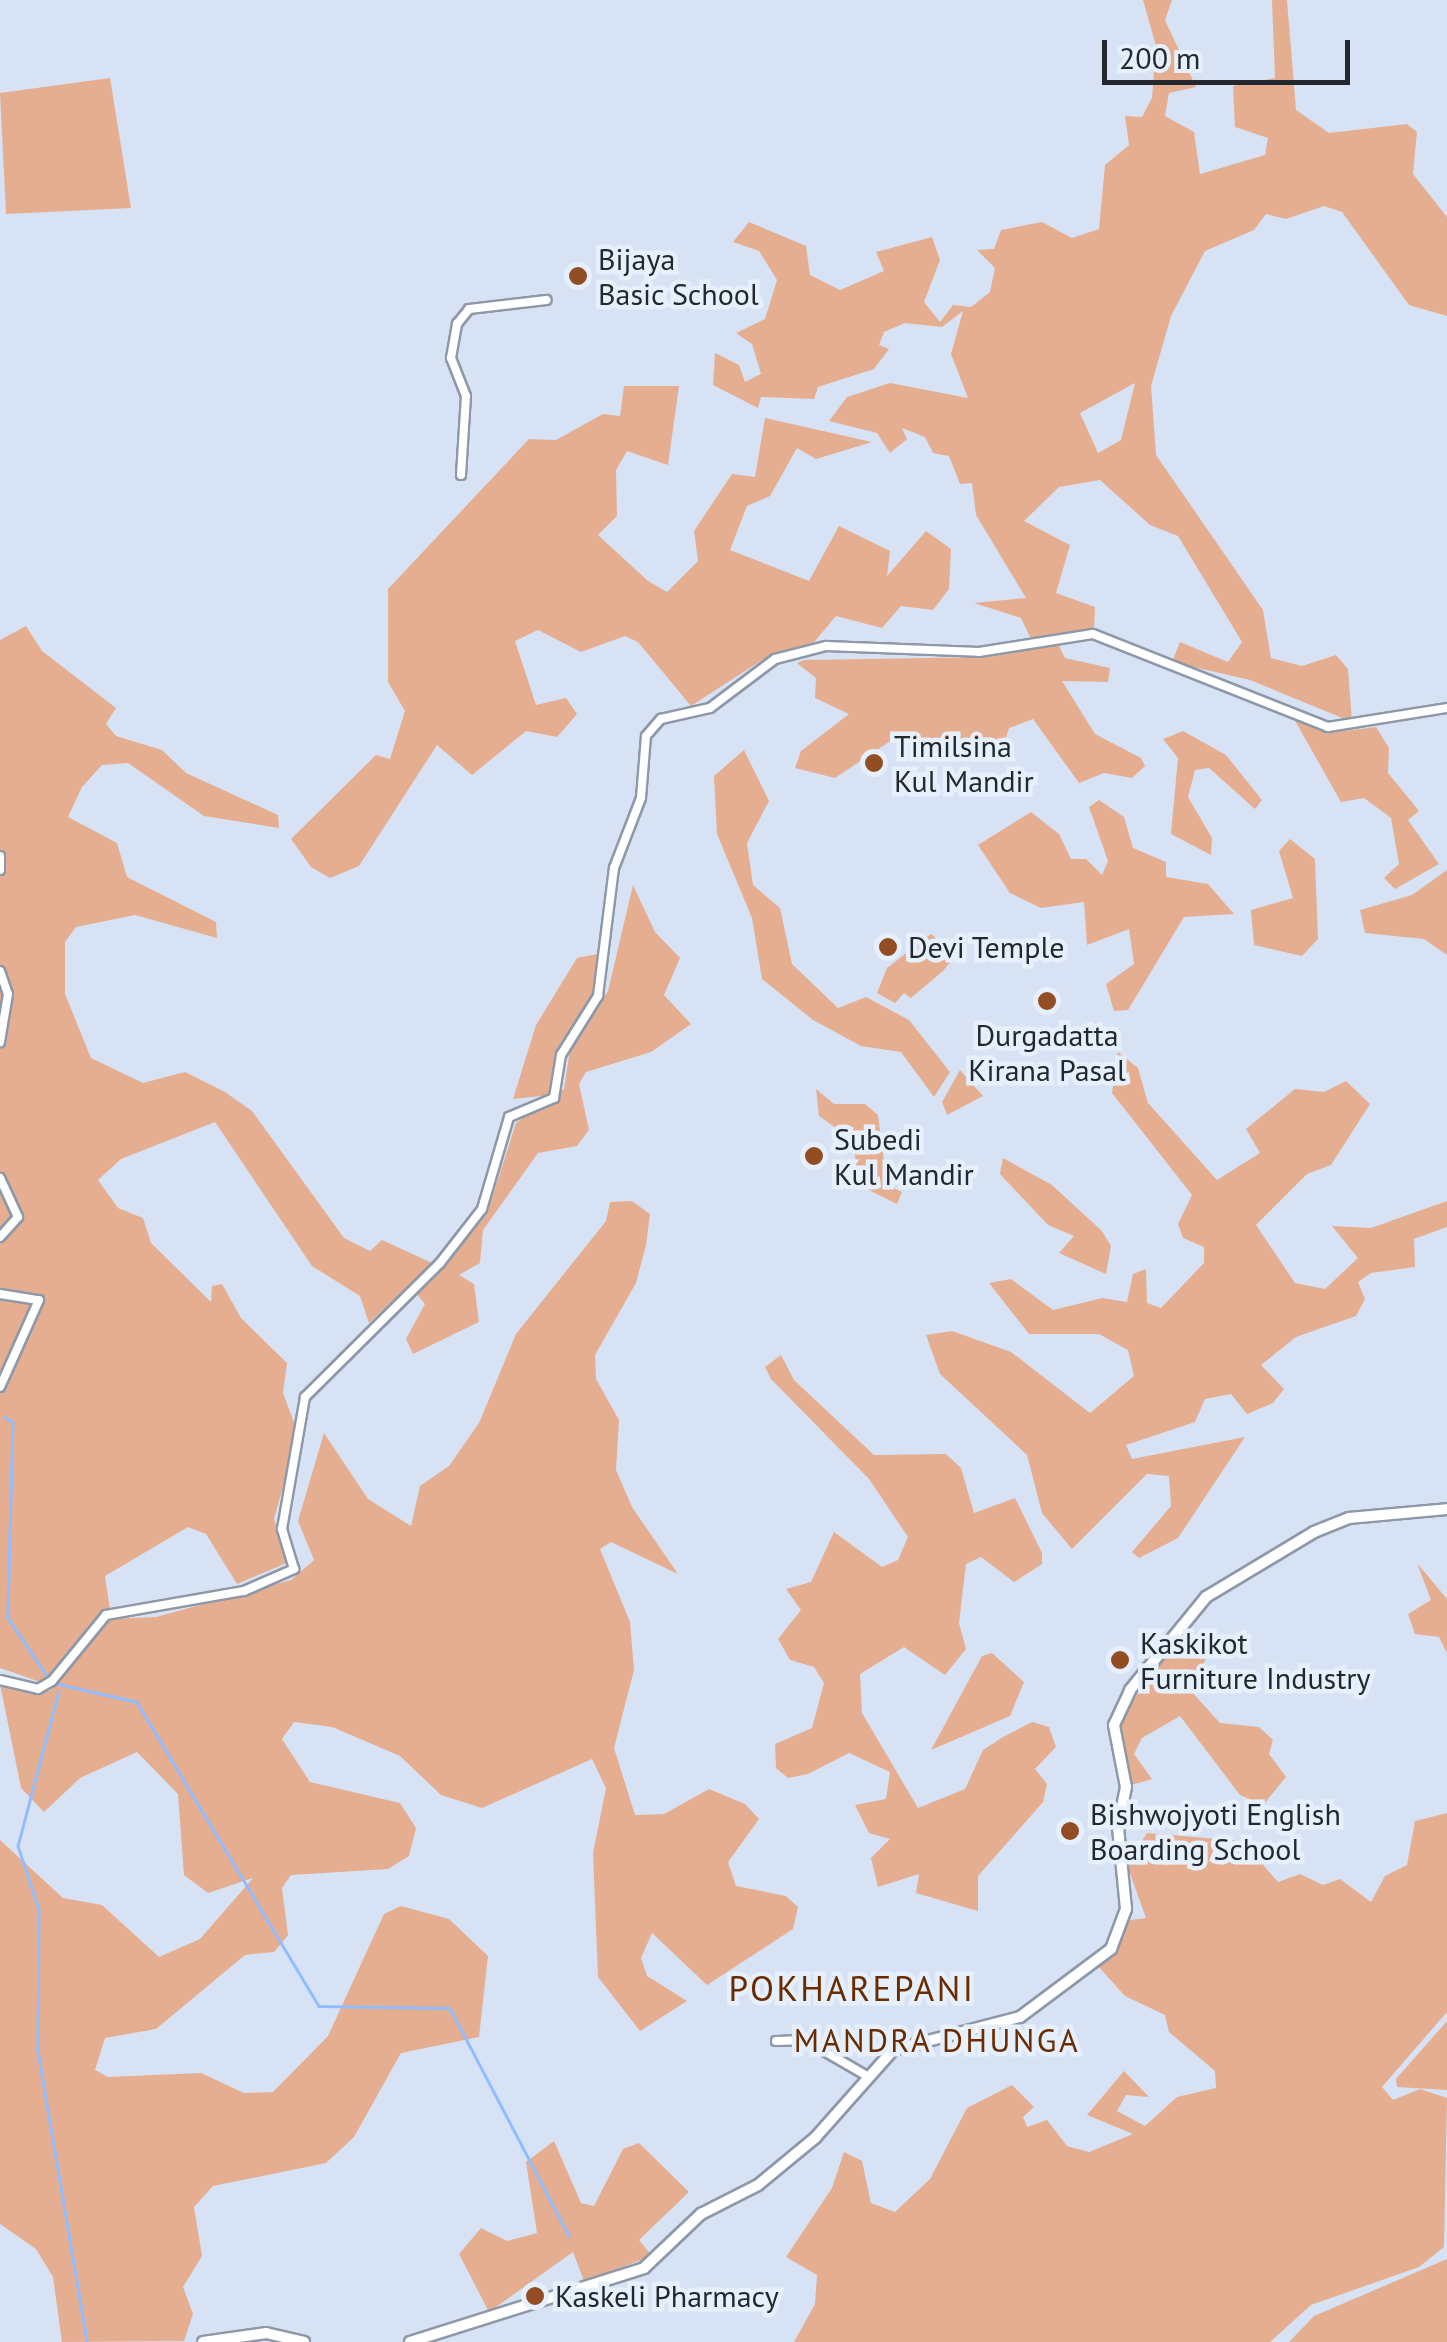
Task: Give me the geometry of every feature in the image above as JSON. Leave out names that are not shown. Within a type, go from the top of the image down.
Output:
[{"type":"street","points":[[461,475],[456,324],[469,309],[546,300]]},
{"type":"street","points":[[0,1680],[38,1689],[52,1681],[106,1615],[244,1591],[294,1569],[282,1529],[305,1436],[305,1398],[440,1263],[482,1208],[510,1117],[554,1098],[561,1055],[598,996],[614,868],[641,798],[646,736],[661,720],[710,708],[775,659],[826,646],[979,652],[1093,634],[1328,727],[1447,708]]},
{"type":"street","points":[[0,856],[0,870]]},
{"type":"street","points":[[0,971],[8,994],[0,1042]]},
{"type":"street","points":[[0,1178],[18,1217],[0,1237]]},
{"type":"street","points":[[0,1294],[39,1300],[0,1387]]},
{"type":"street","points":[[410,2342],[644,2268],[701,2214],[758,2185],[816,2138],[868,2076],[906,2042],[1020,2016],[1120,1938],[1126,1787],[1114,1725],[1206,1598],[1336,1522],[1447,1509]]},
{"type":"street","points":[[776,2041],[805,2040],[868,2076]]},
{"type":"street","points":[[203,2342],[266,2333],[304,2342]]},
{"type":"shaded area","points":[[1143,0],[1172,0],[1165,20],[1196,87],[1169,93],[1165,116],[1194,132],[1200,174],[1265,155],[1268,138],[1235,127],[1233,86],[1275,78],[1272,0],[1287,0],[1296,110],[1329,133],[1407,124],[1417,132],[1413,174],[1447,217],[1447,316],[1409,305],[1342,212],[1324,206],[1286,219],[1266,214],[1254,230],[1205,251],[1171,316],[1151,386],[1156,455],[1263,610],[1271,658],[1302,666],[1336,655],[1348,669],[1352,722],[1250,680],[1172,662],[1180,642],[1228,662],[1242,642],[1178,536],[1150,525],[1100,480],[1059,487],[1024,521],[1070,545],[1056,593],[1095,607],[1094,629],[1031,639],[1021,618],[974,603],[1026,598],[976,515],[972,483],[960,484],[949,456],[933,453],[925,437],[902,428],[907,439],[890,453],[877,433],[829,421],[847,397],[890,383],[968,398],[951,354],[963,311],[942,327],[905,323],[884,332],[879,345],[889,349],[874,369],[818,387],[814,399],[761,397],[758,408],[713,385],[715,353],[739,365],[745,382],[761,374],[752,344],[736,333],[765,319],[777,280],[759,251],[733,242],[749,222],[806,246],[810,275],[840,290],[884,271],[876,252],[932,237],[940,260],[924,302],[940,322],[953,305],[971,307],[990,292],[995,268],[977,250],[994,249],[1001,230],[1042,222],[1072,238],[1099,229],[1105,165],[1129,145],[1125,116],[1142,117],[1152,98],[1156,46]],"holes":[[[1135,383],[1121,440],[1098,453],[1080,413]]]},
{"type":"shaded area","points":[[110,78],[131,208],[6,214],[0,93]]},
{"type":"shaded area","points":[[624,386],[679,386],[668,465],[627,451],[616,470],[617,516],[598,535],[648,581],[667,592],[698,561],[694,531],[732,474],[755,477],[765,418],[872,442],[816,459],[797,448],[770,496],[747,506],[730,550],[809,581],[839,526],[890,551],[887,576],[926,531],[951,549],[949,589],[933,610],[901,606],[882,628],[836,616],[810,647],[762,660],[691,706],[638,642],[625,636],[581,652],[538,630],[515,641],[536,705],[566,698],[577,714],[557,737],[526,731],[472,775],[437,745],[359,866],[330,878],[311,867],[291,839],[376,755],[390,759],[405,711],[388,682],[388,589],[529,439],[556,440],[603,414],[620,416]]},
{"type":"shaded area","points":[[26,626],[42,651],[116,708],[106,724],[116,736],[162,750],[186,773],[278,815],[279,828],[204,816],[128,763],[102,765],[82,787],[68,817],[117,843],[127,877],[216,922],[217,938],[135,915],[76,927],[65,942],[65,994],[91,1058],[143,1083],[185,1072],[225,1092],[252,1111],[344,1238],[370,1251],[382,1240],[432,1263],[369,1323],[360,1296],[312,1266],[215,1122],[121,1159],[98,1180],[118,1208],[143,1218],[151,1243],[211,1302],[212,1286],[222,1284],[241,1318],[287,1363],[283,1393],[298,1433],[274,1519],[289,1562],[237,1584],[206,1534],[188,1527],[105,1576],[110,1609],[43,1683],[0,1668],[0,640]]},
{"type":"shaded area","points":[[1058,644],[1065,658],[1110,668],[1108,682],[1062,681],[1095,734],[1141,758],[1145,766],[1132,778],[1104,773],[1079,783],[1033,719],[1009,728],[1003,747],[967,745],[949,755],[904,732],[835,778],[795,768],[801,751],[849,714],[815,698],[816,678],[797,663],[990,657]]},
{"type":"shaded area","points":[[1289,710],[1328,733],[1376,727],[1389,748],[1388,773],[1419,811],[1408,820],[1439,864],[1395,889],[1384,878],[1399,864],[1391,818],[1364,798],[1341,802]]},
{"type":"shaded area","points":[[1183,731],[1226,755],[1262,800],[1255,809],[1209,768],[1195,770],[1188,797],[1212,838],[1211,855],[1171,834],[1178,758],[1163,739]]},
{"type":"shaded area","points":[[744,750],[769,801],[747,843],[753,885],[780,908],[792,964],[838,1008],[866,997],[909,1020],[950,1072],[934,1097],[901,1052],[861,1046],[813,1020],[762,979],[752,918],[717,834],[714,776]]},
{"type":"shaded area","points":[[1099,800],[1124,817],[1133,848],[1166,862],[1166,877],[1208,884],[1234,914],[1184,917],[1128,1010],[1114,1011],[1106,984],[1134,964],[1129,929],[1087,945],[1084,902],[1041,908],[1010,893],[978,845],[1031,812],[1059,834],[1071,859],[1086,859],[1102,875],[1108,861],[1089,807]]},
{"type":"shaded area","points":[[1290,839],[1315,859],[1318,939],[1302,956],[1254,945],[1251,910],[1293,898],[1279,851]]},
{"type":"shaded area","points":[[1447,870],[1447,955],[1424,939],[1365,933],[1360,910],[1412,895]]},
{"type":"shaded area","points":[[633,885],[655,932],[680,958],[664,995],[691,1024],[651,1052],[586,1072],[579,1084],[589,1130],[577,1146],[538,1153],[483,1230],[480,1263],[459,1275],[474,1284],[479,1322],[413,1354],[406,1339],[425,1304],[416,1293],[487,1214],[516,1123],[564,1089],[571,1043],[608,991]]},
{"type":"shaded area","points":[[931,934],[956,955],[943,971],[911,998],[904,993],[895,1003],[877,993],[887,968]]},
{"type":"shaded area","points":[[597,954],[598,987],[560,1044],[551,1095],[513,1099],[536,1025],[577,958]]},
{"type":"shaded area","points":[[1118,1052],[1138,1068],[1148,1103],[1217,1180],[1260,1153],[1246,1129],[1295,1089],[1324,1092],[1346,1081],[1370,1104],[1331,1165],[1307,1174],[1256,1225],[1295,1283],[1325,1289],[1358,1258],[1332,1226],[1371,1228],[1447,1201],[1447,1227],[1414,1239],[1415,1267],[1371,1273],[1358,1282],[1365,1299],[1356,1316],[1296,1337],[1261,1365],[1284,1389],[1273,1403],[1247,1414],[1231,1394],[1205,1399],[1195,1422],[1126,1445],[1132,1459],[1245,1437],[1178,1538],[1139,1558],[1132,1552],[1171,1506],[1169,1476],[1147,1474],[1072,1549],[1042,1513],[1027,1455],[940,1374],[926,1335],[952,1331],[1011,1352],[1090,1413],[1134,1376],[1128,1350],[1099,1334],[1029,1334],[989,1283],[1011,1279],[1053,1310],[1102,1298],[1127,1302],[1133,1274],[1146,1269],[1147,1303],[1161,1308],[1204,1263],[1204,1247],[1183,1238],[1178,1224],[1192,1195],[1112,1093]]},
{"type":"shaded area","points":[[960,1070],[983,1096],[947,1115],[942,1102]]},
{"type":"shaded area","points":[[816,1089],[834,1104],[865,1104],[878,1115],[887,1185],[902,1192],[897,1204],[859,1185],[853,1140],[819,1116]]},
{"type":"shaded area","points":[[1003,1158],[1052,1185],[1102,1231],[1111,1246],[1106,1274],[1059,1253],[1074,1236],[1048,1225],[1000,1174]]},
{"type":"shaded area","points":[[632,1201],[650,1214],[646,1245],[636,1283],[595,1355],[596,1379],[619,1420],[616,1470],[632,1507],[678,1574],[611,1542],[600,1549],[630,1622],[634,1670],[614,1748],[635,1815],[664,1814],[709,1789],[745,1804],[759,1819],[728,1862],[736,1886],[786,1896],[798,1907],[793,1929],[707,1985],[652,1933],[641,1958],[647,1976],[687,2001],[640,2031],[598,1977],[593,1853],[606,1788],[592,1759],[482,1808],[441,1795],[400,1756],[332,1727],[294,1722],[282,1739],[310,1782],[400,1803],[416,1828],[409,1856],[388,1869],[291,1875],[282,1888],[288,1935],[274,1952],[245,1955],[156,2029],[105,2038],[95,2070],[108,2077],[201,2073],[244,2093],[273,2092],[328,2036],[384,1914],[401,1906],[449,1919],[488,1956],[479,2037],[401,2053],[354,2137],[326,2163],[213,2186],[194,2207],[202,2256],[183,2287],[193,2314],[184,2341],[62,2342],[53,2277],[36,2249],[0,2224],[0,1840],[63,1898],[102,1905],[159,1957],[200,1939],[253,1878],[208,1893],[184,1875],[178,1794],[137,1752],[80,1778],[44,1812],[21,1788],[0,1684],[50,1691],[111,1619],[156,1617],[291,1580],[314,1560],[298,1521],[324,1433],[368,1499],[411,1526],[420,1486],[449,1466],[479,1423],[516,1334],[606,1221],[610,1202]]},
{"type":"shaded area","points":[[781,1355],[794,1380],[874,1455],[946,1454],[961,1468],[974,1513],[1015,1498],[1042,1553],[1042,1564],[1014,1582],[981,1557],[966,1564],[959,1623],[966,1649],[945,1675],[904,1647],[860,1674],[862,1713],[918,1808],[965,1789],[983,1750],[1003,1737],[1032,1722],[1049,1727],[1056,1747],[1035,1769],[1047,1784],[1043,1802],[978,1876],[978,1911],[916,1893],[919,1874],[878,1887],[871,1858],[890,1839],[869,1833],[855,1805],[886,1799],[890,1772],[849,1753],[808,1774],[788,1778],[776,1768],[775,1744],[812,1728],[824,1683],[814,1667],[790,1660],[778,1639],[801,1610],[786,1589],[811,1582],[834,1532],[882,1567],[898,1560],[908,1537],[869,1479],[771,1379],[765,1367]]},
{"type":"shaded area","points":[[1417,1563],[1447,1599],[1447,1653],[1439,1637],[1415,1634],[1408,1614],[1431,1600]]},
{"type":"shaded area","points":[[1184,1629],[1212,1647],[1190,1690],[1220,1723],[1259,1727],[1273,1740],[1269,1754],[1286,1777],[1263,1805],[1240,1795],[1180,1716],[1142,1738],[1134,1754],[1152,1779],[1131,1785],[1117,1723]]},
{"type":"shaded area","points":[[992,1653],[1024,1682],[1010,1716],[931,1750],[982,1656]]},
{"type":"shaded area","points":[[1447,1813],[1447,2012],[1382,2087],[1393,2100],[1420,2089],[1447,2098],[1444,2247],[1419,2267],[1311,2305],[1270,2342],[794,2342],[815,2304],[817,2275],[786,2257],[832,2188],[844,2152],[862,2161],[871,2203],[895,2212],[930,2179],[967,2108],[1012,2085],[1034,2107],[1023,2117],[1027,2127],[1047,2120],[1067,2146],[1089,2152],[1133,2134],[1087,2115],[1124,2071],[1149,2097],[1126,2095],[1117,2111],[1145,2126],[1177,2097],[1216,2088],[1215,2071],[1169,2032],[1165,2015],[1125,1996],[1099,1967],[1130,1920],[1146,1918],[1127,1865],[1147,1833],[1242,1841],[1278,1882],[1300,1874],[1323,1885],[1340,1879],[1371,1902],[1385,1876],[1407,1865],[1415,1821]]},
{"type":"shaded area","points":[[1447,2021],[1447,2090],[1397,2087],[1396,2079]]},
{"type":"shaded area","points":[[554,2141],[581,2203],[594,2206],[623,2149],[639,2143],[689,2192],[639,2240],[652,2256],[584,2281],[573,2252],[489,2312],[459,2254],[481,2228],[507,2241],[537,2233],[526,2162]]},
{"type":"shaded area","points":[[1447,2259],[1447,2342],[1289,2342],[1314,2316]]},
{"type":"waterway","points":[[5,1417],[13,1422],[8,1618],[48,1677]]},
{"type":"waterway","points":[[54,1683],[137,1702],[319,2006],[450,2008],[569,2236]]},
{"type":"waterway","points":[[59,1692],[18,1846],[39,1909],[38,2051],[87,2342]]},
{"type":"place","name":"Bijaya Basic School","points":[[578,276]]},
{"type":"place","name":"Timilsina Kul Mandir","points":[[874,763]]},
{"type":"place","name":"Devi Temple","points":[[888,947]]},
{"type":"place","name":"Durgadatta Kirana Pasal","points":[[1047,1001]]},
{"type":"place","name":"Subedi Kul Mandir","points":[[814,1156]]},
{"type":"place","name":"Kaskikot Furniture Industry","points":[[1120,1660]]},
{"type":"place","name":"Bishwojyoti English Boarding School","points":[[1070,1831]]},
{"type":"place","name":"Kaskeli Pharmacy","points":[[535,2296]]},
{"type":"district","name":"POKHAREPANI","points":[[852,1988]]},
{"type":"district","name":"MANDRA DHUNGA","points":[[937,2040]]}]
